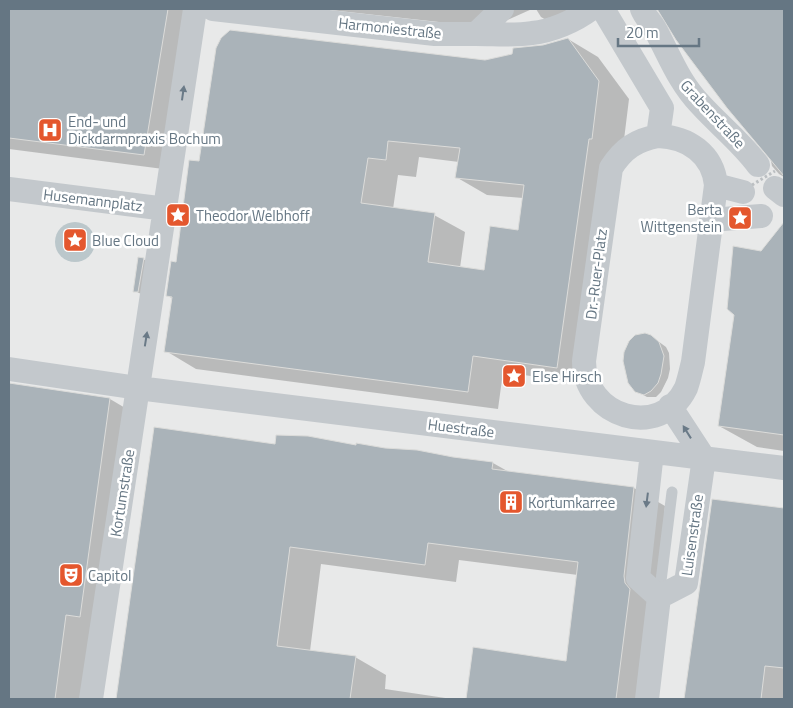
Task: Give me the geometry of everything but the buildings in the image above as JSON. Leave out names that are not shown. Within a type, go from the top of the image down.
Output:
[{"type":"street","name":"Kortumstraße","points":[[91,699],[138,388],[150,287],[166,209],[196,9]]},
{"type":"street","name":"Harmoniestraße","points":[[214,9],[434,34],[533,34],[556,27],[581,16],[591,9]]},
{"type":"street","points":[[476,34],[502,9]]},
{"type":"street","points":[[603,9],[662,108],[658,136]]},
{"type":"street","name":"Grabenstraße","points":[[642,9],[656,29],[674,68],[688,91],[738,140],[754,183]]},
{"type":"street","name":"Dr.-Ruer-Platz","points":[[630,418],[610,409],[595,396],[584,373],[584,361],[611,168],[617,158],[635,143],[646,138],[658,136],[676,138],[692,146],[710,162],[754,183]]},
{"type":"street","points":[[711,220],[754,183]]},
{"type":"street","points":[[627,448],[630,418],[648,417],[670,406],[685,389],[693,362],[711,220],[754,183]]},
{"type":"street","name":"Husemannplatz","points":[[16,186],[166,209]]},
{"type":"street","points":[[9,369],[138,388]]},
{"type":"street","name":"Huestraße","points":[[138,388],[784,468]]},
{"type":"street","points":[[670,406],[704,458]]},
{"type":"street","points":[[647,699],[659,597],[638,578],[652,452]]},
{"type":"street","name":"Luisenstraße","points":[[659,597],[686,583],[704,458]]},
{"type":"lane","points":[[659,597],[672,492]]},
{"type":"shaded area","points":[[9,9],[784,9],[784,699],[9,699]]},
{"type":"shaded area","points":[[79,222],[86,225],[92,231],[95,242],[94,250],[86,259],[79,262],[71,262],[64,259],[56,250],[55,238],[58,231],[67,223]]},
{"type":"place","name":"End- und Dickdarmpraxis Bochum","points":[[50,130]]},
{"type":"place","name":"Theodor Welbhoff","points":[[178,215]]},
{"type":"place","name":"Berta Wittgenstein","points":[[740,218]]},
{"type":"place","name":"Blue Cloud","points":[[75,240]]},
{"type":"place","name":"Else Hirsch","points":[[514,376]]},
{"type":"place","name":"Kortumkarree","points":[[511,502]]},
{"type":"place","name":"Capitol","points":[[71,575]]}]
